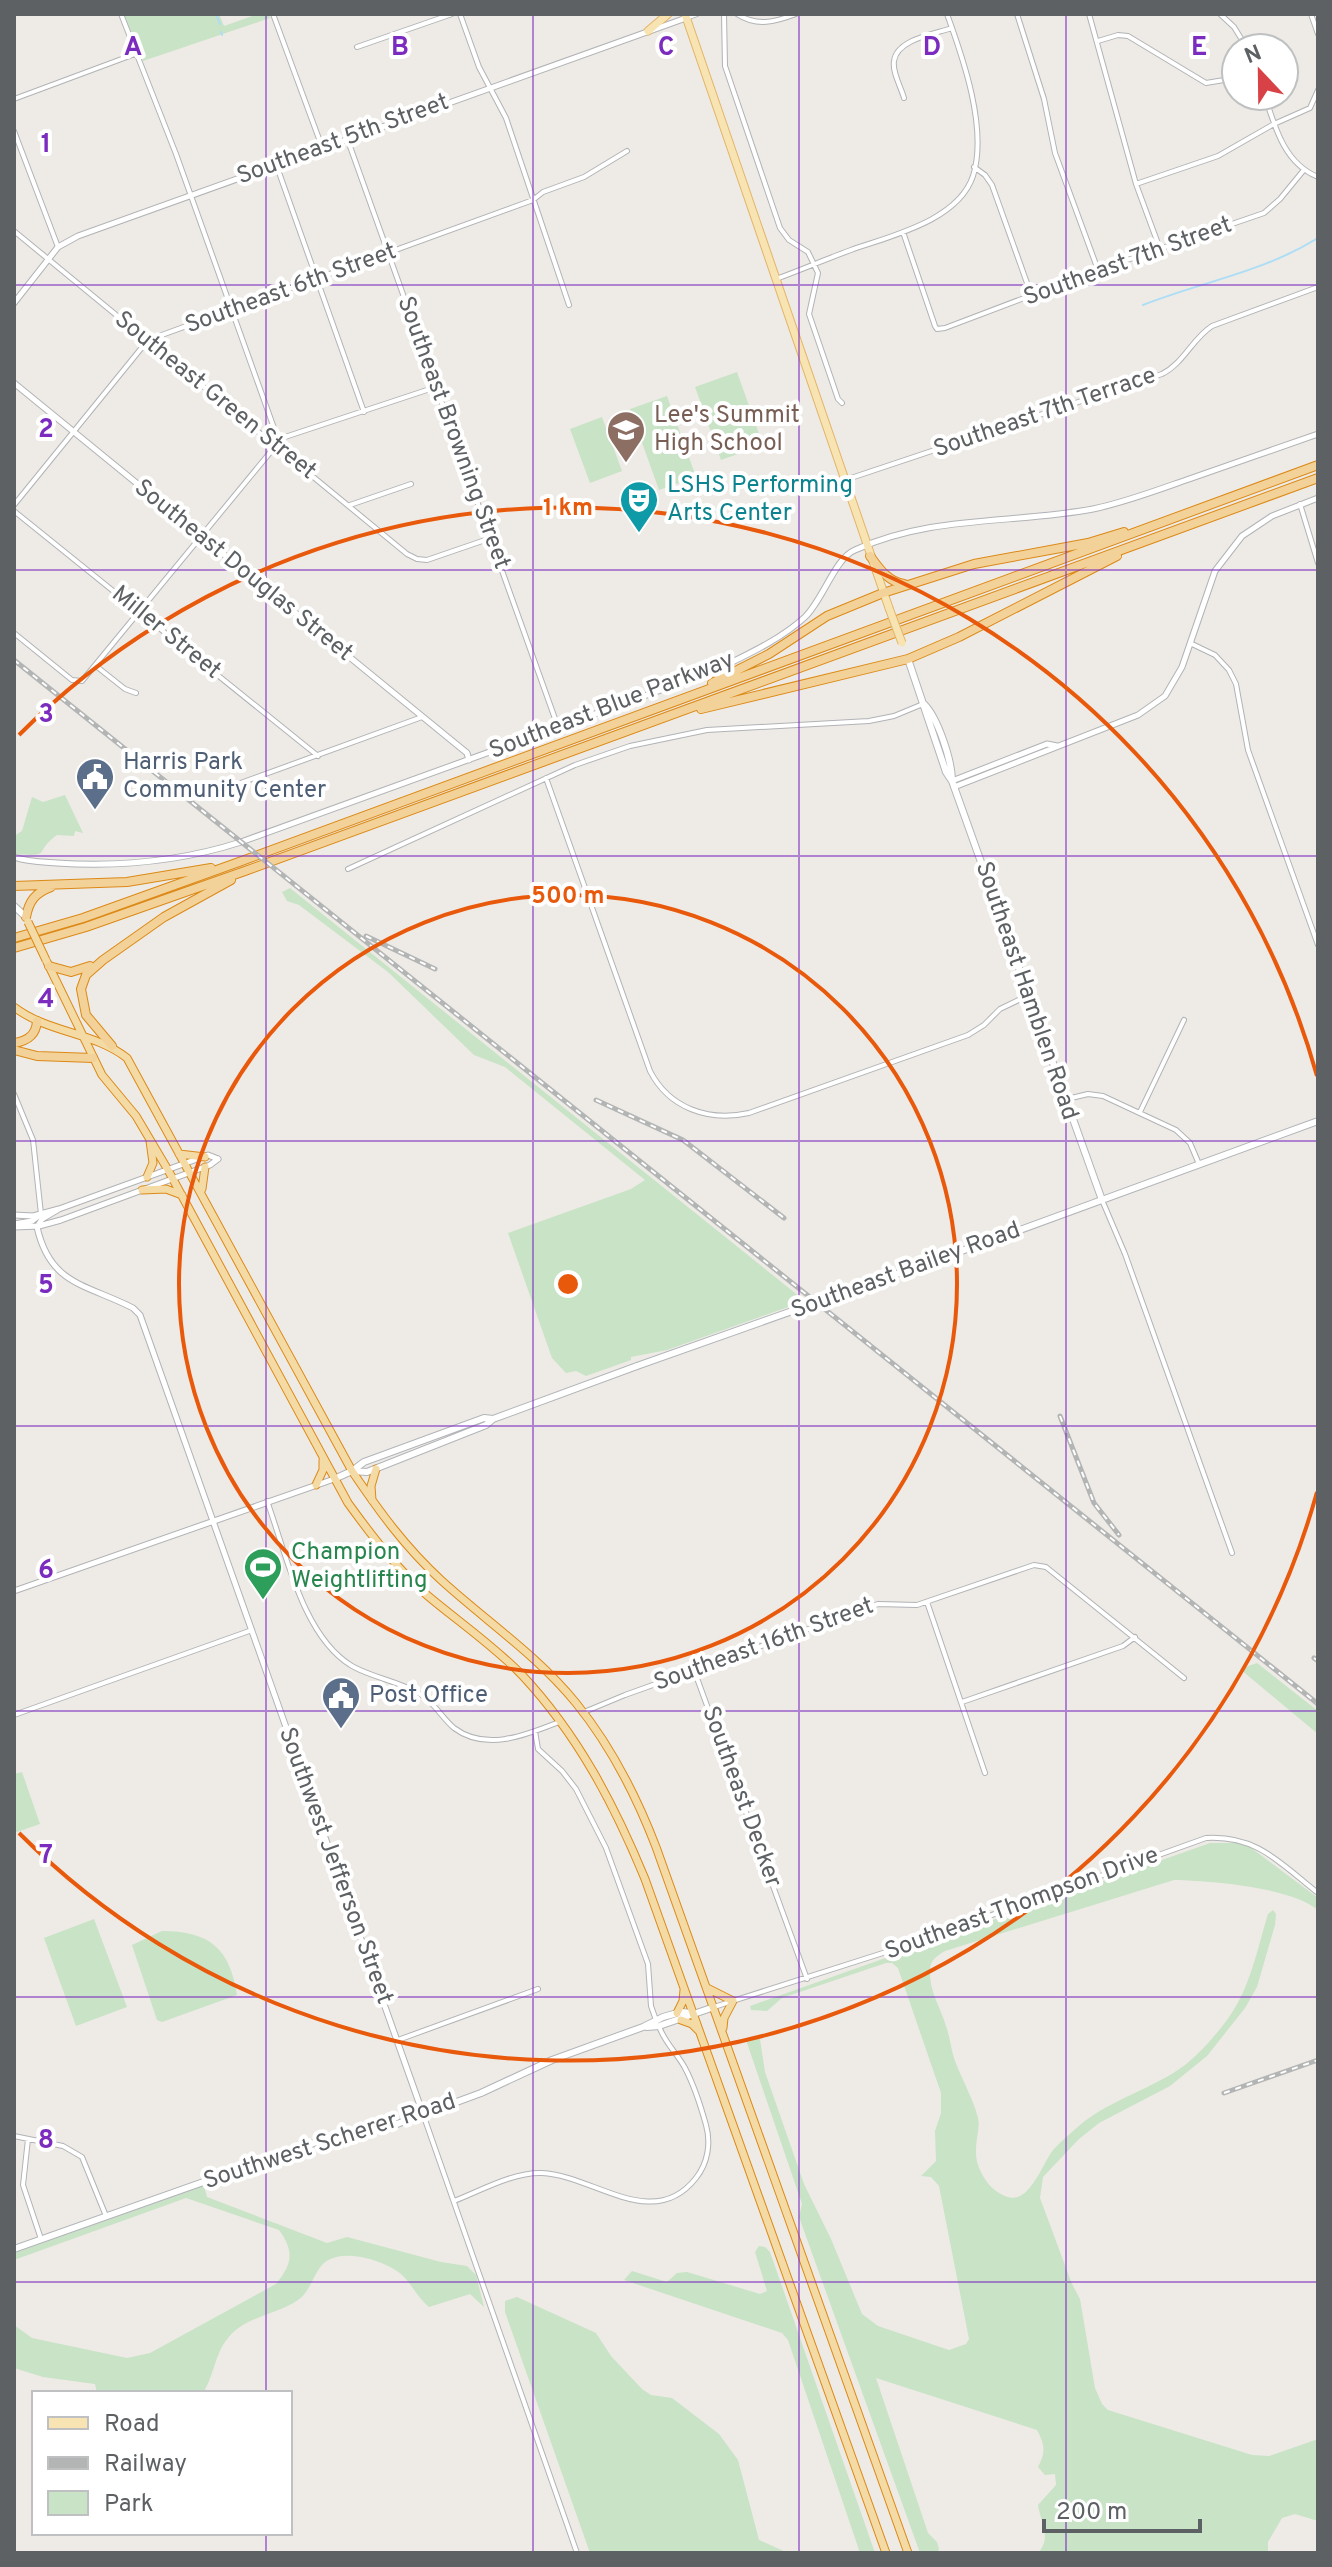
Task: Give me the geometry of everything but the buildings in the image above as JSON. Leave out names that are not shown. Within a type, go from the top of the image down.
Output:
[{"type":"highway","points":[[14,948],[86,927],[640,715],[1318,465]]},
{"type":"highway","points":[[14,938],[242,867],[636,728],[1318,478]]},
{"type":"highway","points":[[640,715],[643,709],[725,677],[769,654],[827,616],[883,593],[974,564],[1088,543],[1147,525],[1156,526]]},
{"type":"highway","points":[[636,728],[642,730],[708,707],[908,659],[959,637],[1096,565],[1171,536],[1179,528]]},
{"type":"highway","points":[[870,556],[891,580],[908,585]]},
{"type":"highway","points":[[14,886],[161,878],[242,867]]},
{"type":"highway","points":[[242,867],[89,970],[82,981],[81,1001],[94,1026],[127,1058],[352,1471],[373,1502],[416,1555],[442,1581],[519,1645],[583,1713],[608,1747],[640,1807],[908,2553]]},
{"type":"highway","points":[[59,885],[38,892],[29,903],[27,920],[93,1058],[110,1087],[148,1135],[173,1178],[334,1479],[365,1526],[398,1566],[426,1594],[519,1673],[561,1721],[591,1766],[623,1825],[701,2033],[886,2553]]},
{"type":"highway","points":[[47,963],[71,972],[103,960]]},
{"type":"highway","points":[[14,1007],[37,1021],[112,1046]]},
{"type":"highway","points":[[14,1043],[31,1036],[37,1021]]},
{"type":"highway","points":[[14,1050],[37,1056],[93,1058]]},
{"type":"highway","points":[[147,1177],[153,1163],[148,1135]]},
{"type":"highway","points":[[179,1154],[205,1157]]},
{"type":"highway","points":[[202,1195],[205,1167]]},
{"type":"highway","points":[[142,1190],[166,1189],[182,1195]]},
{"type":"highway","points":[[316,1485],[323,1470],[323,1458]]},
{"type":"highway","points":[[373,1502],[371,1486],[376,1469]]},
{"type":"highway","points":[[684,1988],[679,2016],[701,2033]]},
{"type":"highway","points":[[707,1988],[733,2001],[724,2018],[722,2031]]},
{"type":"main road","points":[[648,31],[668,14]]},
{"type":"main road","points":[[685,16],[866,546],[908,659]]},
{"type":"main road","name":"Southeast Hamblen Road","points":[[908,659],[1102,1200]]},
{"type":"main road","points":[[14,906],[27,920]]},
{"type":"main road","name":"Southeast Bailey Road","points":[[352,1471],[376,1469],[486,1425],[493,1419],[1318,1121]]},
{"type":"main road","name":"Southeast Bailey Road","points":[[334,1479],[364,1462],[484,1418],[493,1419]]},
{"type":"main road","name":"Southwest Scherer Road","points":[[14,2249],[325,2139],[384,2128],[481,2093],[584,2047],[714,2007]]},
{"type":"street","points":[[121,14],[190,194],[278,444]]},
{"type":"street","points":[[281,14],[273,15],[322,147]]},
{"type":"street","points":[[357,47],[452,14]]},
{"type":"street","points":[[460,14],[489,87],[506,118],[569,305]]},
{"type":"street","name":"Southeast 5th Street","points":[[58,247],[78,236],[190,194],[697,14]]},
{"type":"street","points":[[724,14],[725,66],[780,228],[789,240],[808,252],[815,264],[818,281],[809,314],[842,403]]},
{"type":"street","points":[[737,14],[748,21],[772,23],[796,14]]},
{"type":"street","points":[[776,279],[903,232],[938,215],[954,203],[968,185],[974,167],[975,119],[947,14]]},
{"type":"street","points":[[1017,14],[1044,99],[1055,153],[1098,270]]},
{"type":"street","points":[[1089,14],[1136,184],[1160,249]]},
{"type":"street","points":[[1220,14],[1237,32]]},
{"type":"street","points":[[1311,14],[1318,34]]},
{"type":"street","points":[[904,98],[894,65],[897,53],[906,44],[952,28]]},
{"type":"street","points":[[1098,41],[1118,35],[1128,36],[1206,83],[1220,82]]},
{"type":"street","points":[[14,99],[136,54]]},
{"type":"street","points":[[1136,184],[1218,156],[1274,124],[1310,108],[1318,90]]},
{"type":"street","points":[[1270,112],[1285,148],[1303,171],[1318,177]]},
{"type":"street","points":[[14,131],[58,247],[14,303]]},
{"type":"street","name":"Southeast Browning Street","points":[[347,138],[558,728]]},
{"type":"street","name":"Southeast 6th Street","points":[[148,340],[389,255],[533,200],[543,192],[584,177],[627,151]]},
{"type":"street","points":[[276,164],[364,412]]},
{"type":"street","points":[[974,167],[992,185],[1032,297]]},
{"type":"street","name":"Southeast 7th Street","points":[[903,232],[937,329],[1264,213],[1303,171]]},
{"type":"street","name":"Southeast Green Street","points":[[14,231],[278,444],[407,554],[417,559],[433,558],[491,538]]},
{"type":"street","name":"Southeast 7th Terrace","points":[[845,480],[1162,374],[1176,364],[1199,336],[1212,326],[1318,287]]},
{"type":"street","points":[[14,508],[148,340]]},
{"type":"street","name":"Southeast Douglas Street","points":[[14,383],[467,753],[469,760]]},
{"type":"street","points":[[14,633],[72,680],[78,682],[86,679],[282,438],[436,387]]},
{"type":"street","name":"Southeast Blue Parkway","points":[[16,859],[97,864],[157,861],[209,852],[241,842],[694,680],[763,646],[806,616],[845,556],[866,546],[918,529],[951,523],[1110,505],[1318,434]]},
{"type":"street","points":[[350,505],[411,484]]},
{"type":"street","points":[[953,784],[1047,744],[1058,746],[1138,715],[1165,696],[1192,644],[1215,571],[1240,538],[1272,516],[1318,498]]},
{"type":"street","points":[[1300,504],[1318,563]]},
{"type":"street","name":"Miller Street","points":[[14,508],[318,756]]},
{"type":"street","points":[[1192,644],[1215,655],[1229,670],[1236,684],[1248,750],[1318,945]]},
{"type":"street","points":[[96,666],[125,689],[136,693]]},
{"type":"street","points":[[348,869],[604,754],[680,734],[744,727],[869,721],[894,716],[924,704]]},
{"type":"street","points":[[216,792],[422,717]]},
{"type":"street","points":[[546,778],[650,1071],[660,1088],[685,1108],[712,1115],[749,1113],[968,1035],[1000,1009],[1027,996]]},
{"type":"street","points":[[1140,1112],[1184,1020]]},
{"type":"street","points":[[14,1094],[33,1140],[41,1214]]},
{"type":"street","points":[[1064,1099],[1095,1094],[1140,1112],[1184,1136],[1199,1164]]},
{"type":"street","points":[[14,1215],[41,1214],[205,1157],[218,1159],[205,1167],[37,1227],[14,1225]]},
{"type":"street","points":[[1102,1200],[1125,1254],[1232,1553]]},
{"type":"street","points":[[37,1227],[42,1219],[59,1209]]},
{"type":"street","points":[[14,1225],[32,1221],[41,1214]]},
{"type":"street","name":"Southwest Jefferson Street","points":[[37,1227],[45,1254],[55,1269],[73,1281],[133,1308],[140,1315],[577,2553]]},
{"type":"street","points":[[14,1591],[334,1479]]},
{"type":"street","points":[[267,1501],[309,1616],[318,1635],[337,1656],[356,1668],[422,1695],[450,1724],[472,1737],[495,1741],[561,1721]]},
{"type":"street","name":"Southeast 16th Street","points":[[583,1713],[878,1604],[911,1606],[927,1602],[1028,1566],[1046,1567],[1135,1637]]},
{"type":"street","points":[[927,1602],[985,1773]]},
{"type":"street","points":[[14,1715],[252,1630]]},
{"type":"street","points":[[962,1702],[1123,1646],[1135,1637],[1184,1678]]},
{"type":"street","name":"Southeast Decker","points":[[694,1670],[807,1979]]},
{"type":"street","points":[[453,2201],[522,2175],[536,2173],[554,2175],[643,2202],[663,2200],[684,2190],[703,2167],[708,2149],[708,2133],[685,2067],[666,2041],[651,2006],[648,1964],[606,1848],[576,1789],[538,1749],[535,1731]]},
{"type":"street","name":"Southeast Thompson Drive","points":[[714,2007],[807,1979],[1206,1838],[1227,1837],[1246,1841],[1264,1851],[1318,1893]]},
{"type":"street","points":[[398,2040],[538,1989]]},
{"type":"street","points":[[14,2136],[63,2146],[82,2157],[106,2216]]},
{"type":"street","points":[[28,2139],[23,2185],[41,2239]]},
{"type":"green space","points":[[124,14],[219,14],[224,26],[258,14],[268,14],[270,18],[143,61]]},
{"type":"green space","points":[[737,372],[763,445],[721,460],[695,387]]},
{"type":"green space","points":[[667,396],[696,477],[659,490],[630,409]]},
{"type":"green space","points":[[602,417],[622,471],[590,483],[570,429]]},
{"type":"green space","points":[[65,795],[83,833],[75,831],[74,836],[57,835],[39,854],[14,854],[14,836],[22,831],[32,797],[43,802]]},
{"type":"green space","points":[[290,888],[805,1301],[667,1350],[631,1357],[631,1360],[586,1376],[576,1371],[566,1373],[552,1358],[508,1233],[631,1189],[645,1180],[505,1067],[474,1055],[388,972],[299,905],[287,901],[282,892]]},
{"type":"green space","points":[[1257,1663],[1318,1711],[1318,1734],[1240,1669]]},
{"type":"green space","points":[[22,1772],[40,1824],[14,1833],[14,1774]]},
{"type":"green space","points":[[1210,1843],[1239,1843],[1250,1847],[1318,1898],[1318,1910],[1305,1902],[1270,1891],[1174,1880],[945,1951],[932,1963],[930,1981],[955,2061],[978,2118],[978,2165],[992,2188],[1014,2198],[1028,2190],[1053,2150],[1080,2125],[1105,2108],[1173,2073],[1207,2044],[1242,1995],[1268,1914],[1273,1910],[1276,1914],[1257,1987],[1245,2008],[1207,2056],[1170,2086],[1099,2123],[1079,2139],[1043,2177],[1040,2198],[1080,2299],[1095,2388],[1102,2404],[1108,2410],[1252,2455],[1269,2456],[1318,2439],[1318,2521],[1295,2514],[1282,2518],[1268,2542],[1268,2553],[1038,2553],[1045,2536],[1038,2505],[1056,2485],[1055,2474],[1045,2475],[1038,2467],[1044,2448],[1037,2430],[876,2378],[928,2533],[939,2549],[937,2553],[920,2553],[799,2217],[802,2204],[746,2040],[751,2037],[760,2039],[765,2072],[804,2184],[862,2314],[878,2326],[949,2350],[966,2344],[969,2339],[939,2186],[931,2177],[921,2176],[936,2161],[935,2131],[941,2113],[941,2093],[898,1968],[892,1963],[782,1998],[767,2011],[751,2010],[750,2006]]},
{"type":"green space","points":[[94,1919],[127,2007],[76,2026],[44,1938]]},
{"type":"green space","points":[[162,1931],[193,1934],[214,1945],[229,1965],[237,1995],[162,2022],[157,2020],[132,1945]]},
{"type":"green space","points":[[204,2186],[207,2197],[327,2243],[347,2237],[467,2266],[476,2275],[484,2307],[470,2294],[429,2307],[405,2278],[393,2269],[362,2257],[339,2256],[322,2265],[306,2293],[298,2300],[252,2320],[228,2338],[204,2391],[97,2391],[95,2384],[43,2377],[14,2368],[14,2325],[32,2338],[127,2358],[150,2353],[276,2284],[290,2258],[288,2245],[279,2230],[186,2198],[14,2260],[14,2253]]},
{"type":"green space","points":[[759,2246],[770,2252],[875,2553],[860,2553],[788,2340],[782,2333],[624,2280],[632,2271],[667,2282],[677,2273],[687,2272],[760,2294],[767,2291],[755,2252]]},
{"type":"green space","points":[[517,2297],[596,2333],[611,2356],[642,2389],[651,2395],[672,2398],[719,2434],[738,2460],[759,2540],[788,2553],[590,2553],[505,2312],[505,2301]]},
{"type":"waterway","points":[[216,14],[220,24]]},
{"type":"waterway","points":[[1143,305],[1275,260],[1318,238]]},
{"type":"railway","points":[[14,660],[1318,1704]]},
{"type":"railway","points":[[366,936],[435,969]]},
{"type":"railway","points":[[596,1100],[683,1140],[784,1218]]},
{"type":"railway","points":[[1060,1416],[1094,1503],[1119,1535]]},
{"type":"railway","points":[[1314,1658],[1318,1661]]},
{"type":"railway","points":[[1224,2093],[1318,2060]]},
{"type":"place","name":"Lee's Summit High School","points":[[626,464]]},
{"type":"place","name":"LSHS Performing Arts Center","points":[[639,534]]},
{"type":"place","name":"Harris Park Community Center","points":[[95,811]]},
{"type":"place","name":"Champion Weightlifting","points":[[263,1601]]},
{"type":"place","name":"Post Office","points":[[341,1730]]}]
